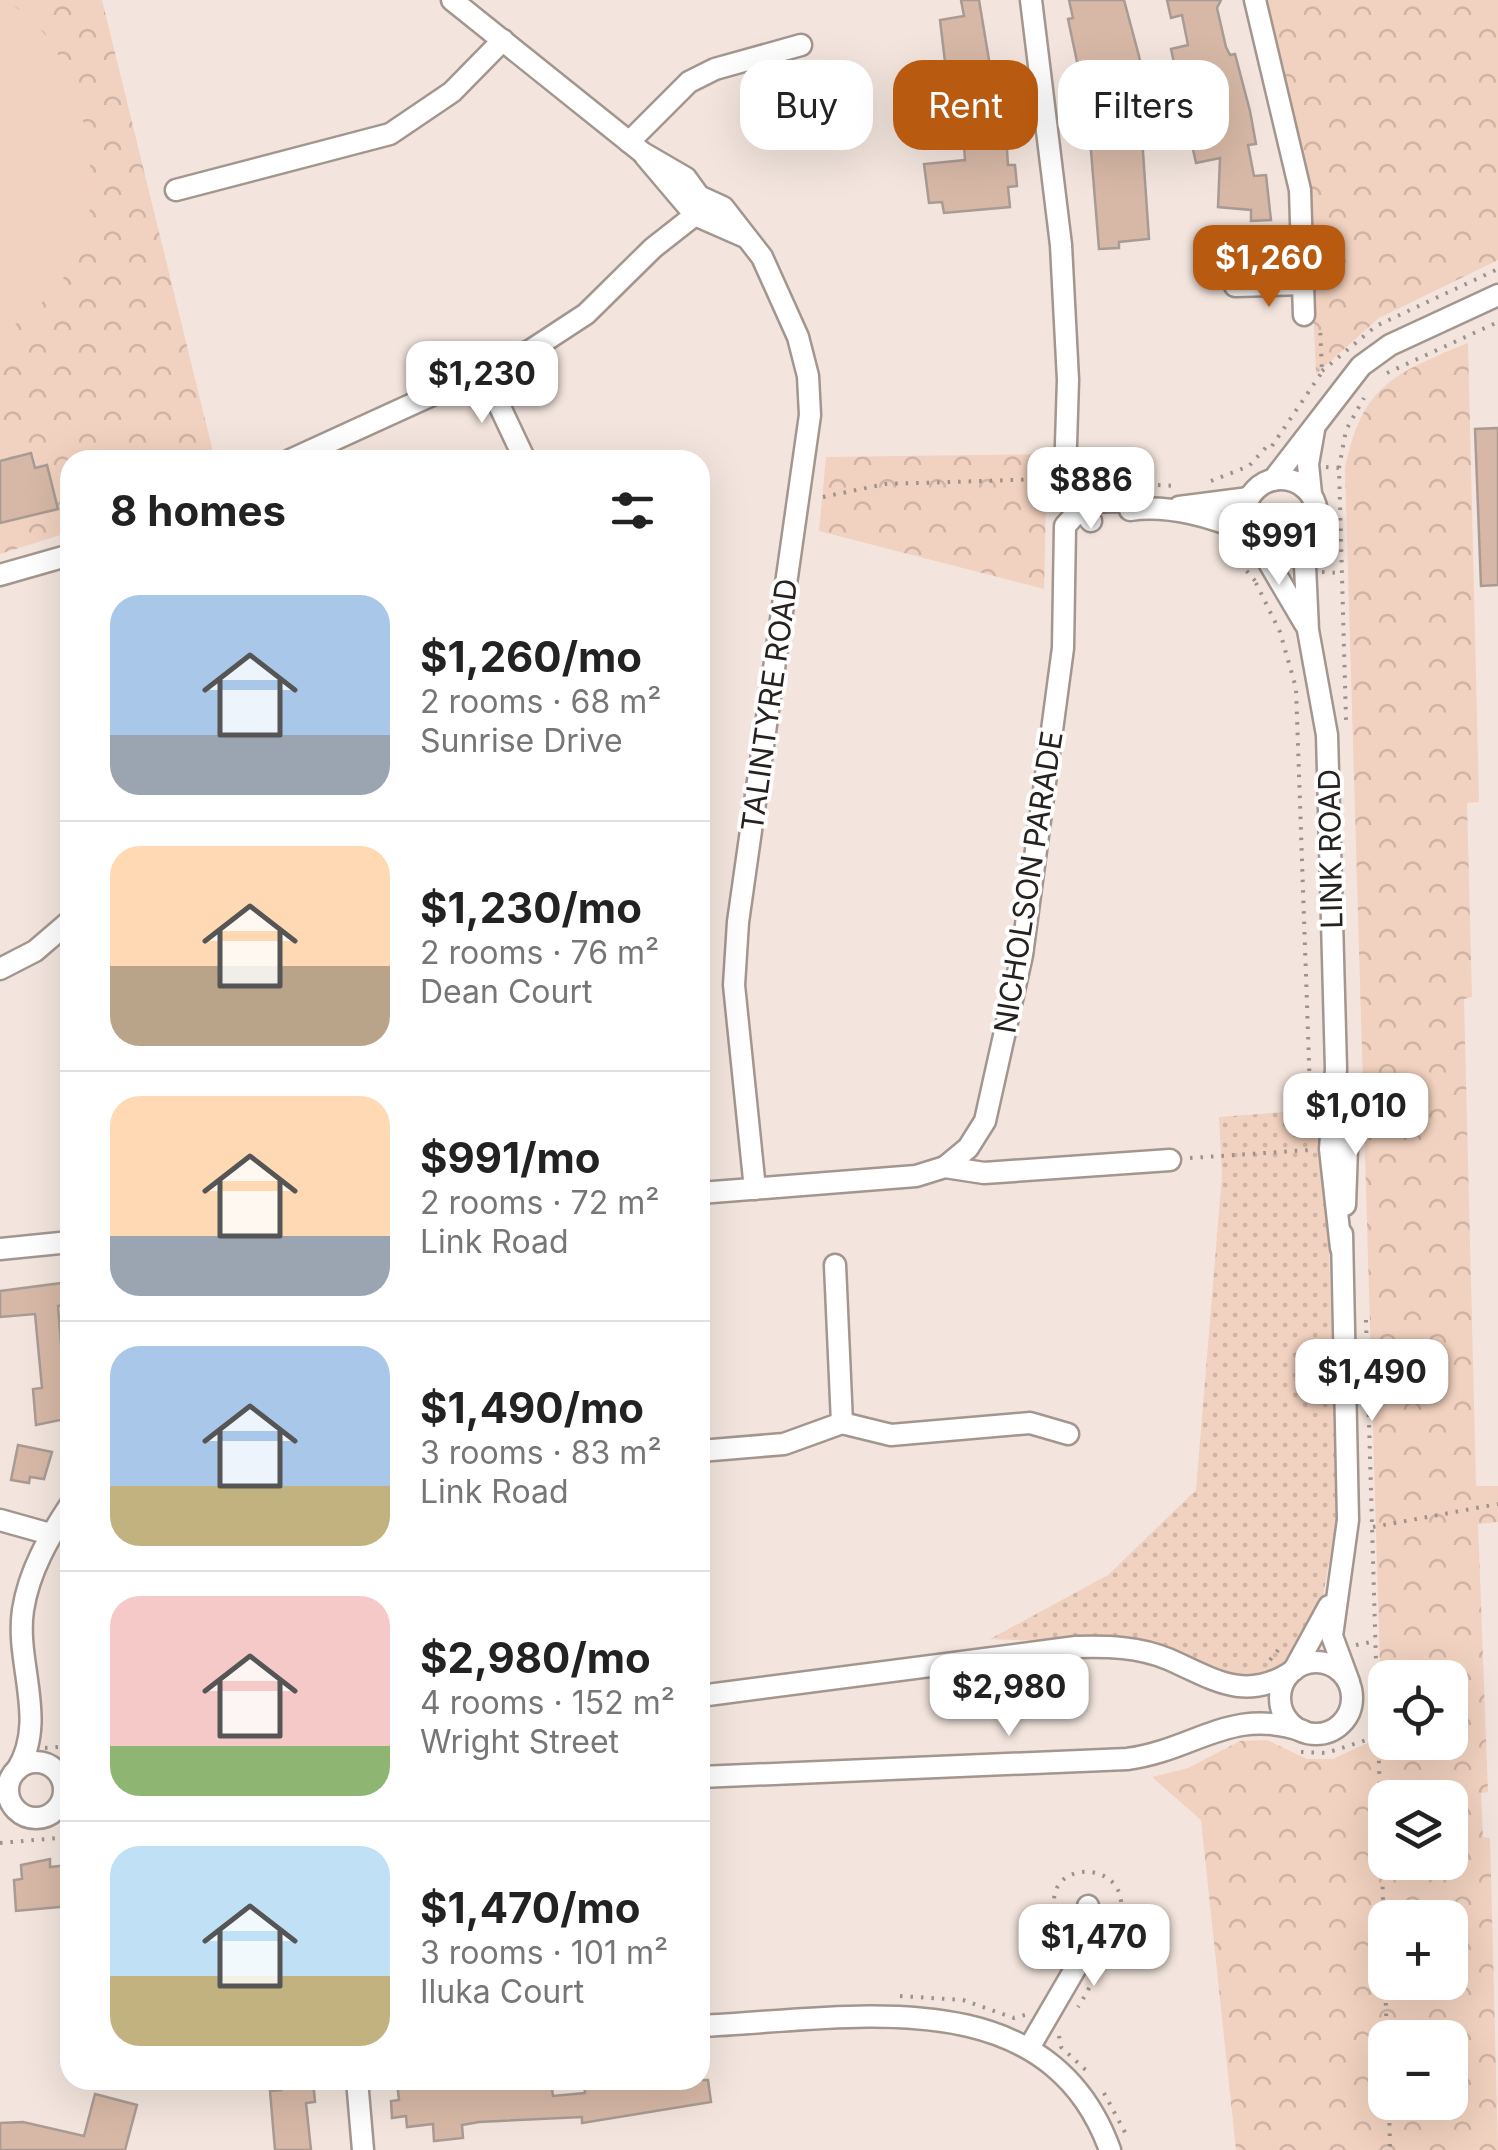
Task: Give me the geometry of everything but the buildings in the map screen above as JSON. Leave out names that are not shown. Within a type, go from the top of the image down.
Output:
[{"type":"street","name":"TALINTYRE ROAD","points":[[452,0],[636,147],[686,178],[693,205],[723,207],[762,257],[791,319],[808,376],[810,414],[738,922],[734,985],[755,1189]]},
{"type":"street","points":[[1031,0],[1061,246],[1067,485],[1086,511],[1152,509],[1249,498],[1273,480],[1338,390],[1390,345],[1498,295]]},
{"type":"street","points":[[1255,0],[1300,190],[1304,315]]},
{"type":"street","points":[[176,190],[390,134],[452,92],[503,40]]},
{"type":"street","points":[[636,147],[690,82],[715,69],[802,46]]},
{"type":"street","points":[[312,450],[531,350],[586,314],[693,205]]},
{"type":"street","points":[[1235,286],[1302,284]]},
{"type":"street","points":[[484,371],[520,450]]},
{"type":"street","points":[[1152,509],[1222,522],[1281,552],[1304,544],[1316,526],[1308,464],[1314,428]]},
{"type":"street","points":[[1273,480],[1294,481],[1310,494]]},
{"type":"street","points":[[1249,498],[1245,509],[1253,538]]},
{"type":"street","name":"NICHOLSON PARADE","points":[[946,1168],[968,1148],[985,1121],[1022,955],[1054,721],[1065,581],[1086,511]]},
{"type":"street","name":"LINK ROAD","points":[[1253,538],[1308,630]]},
{"type":"street","name":"LINK ROAD","points":[[1304,544],[1308,630],[1328,735],[1336,1069],[1347,1148],[1342,1248],[1348,1520],[1336,1594],[1334,1648],[1348,1682]]},
{"type":"street","points":[[0,576],[60,558]]},
{"type":"street","points":[[0,969],[34,952],[60,930]]},
{"type":"street","points":[[710,1192],[916,1176],[946,1168],[984,1173],[1170,1160]]},
{"type":"street","points":[[0,1249],[60,1243]]},
{"type":"street","points":[[834,1265],[842,1423]]},
{"type":"street","points":[[710,1450],[784,1444],[842,1423],[891,1435],[1030,1424],[1068,1434]]},
{"type":"street","points":[[24,1816],[9,1797],[10,1774],[27,1750],[30,1713],[23,1613],[33,1572],[60,1519]]},
{"type":"street","points":[[0,1520],[50,1534]]},
{"type":"street","name":"LINK ROAD","points":[[1292,1672],[1336,1594]]},
{"type":"street","points":[[710,1695],[1037,1651],[1107,1646],[1167,1659],[1214,1683],[1258,1687],[1324,1663],[1341,1672],[1352,1701],[1345,1720],[1329,1732],[1300,1741]]},
{"type":"street","points":[[1292,1672],[1282,1688],[1281,1705],[1300,1741]]},
{"type":"street","points":[[30,1713],[58,1769]]},
{"type":"street","points":[[710,1777],[1108,1760],[1167,1751],[1242,1721],[1273,1722],[1300,1741]]},
{"type":"street","points":[[10,1774],[32,1762],[58,1769]]},
{"type":"street","points":[[0,1809],[44,1818],[60,1809]]},
{"type":"street","points":[[1028,2048],[1082,1957],[1088,1906]]},
{"type":"street","points":[[710,2026],[928,2017],[982,2026],[1028,2048],[1055,2068],[1086,2103],[1110,2150]]},
{"type":"street","points":[[358,2090],[363,2150]]},
{"type":"path","points":[[1384,376],[1498,322]]},
{"type":"path","points":[[1340,468],[1346,430],[1365,396]]},
{"type":"path","points":[[1198,486],[1248,466],[1269,444]]},
{"type":"path","points":[[1087,472],[1096,483],[1108,483]]},
{"type":"path","points":[[823,497],[885,484],[1047,479]]},
{"type":"path","points":[[1119,484],[1178,486]]},
{"type":"path","points":[[1170,1160],[1311,1150],[1296,688],[1280,632],[1256,583]]},
{"type":"path","points":[[1373,1527],[1498,1504]]},
{"type":"path","points":[[1258,1687],[1255,1668],[1272,1659],[1288,1636],[1309,1646]]},
{"type":"path","points":[[1334,1648],[1376,1641]]},
{"type":"path","points":[[1300,1741],[1326,1753],[1368,1740]]},
{"type":"path","points":[[0,1843],[60,1838]]},
{"type":"path","points":[[1389,2120],[1390,2150]]},
{"type":"green space","points":[[0,0],[102,0],[213,450],[60,450],[60,535],[0,554]]},
{"type":"green space","points":[[0,0],[26,15],[48,38],[65,69],[87,139],[91,175],[90,209],[78,254],[61,282],[39,306],[0,335]]},
{"type":"green space","points":[[1264,0],[1498,0],[1498,260],[1379,318],[1316,374],[1308,189]]},
{"type":"green space","points":[[1468,343],[1479,802],[1467,803],[1472,997],[1464,999],[1476,1486],[1498,1486],[1498,1522],[1478,1524],[1488,1792],[1481,1793],[1483,1837],[1490,1838],[1498,2150],[1236,2150],[1201,1820],[1152,1777],[1188,1768],[1240,1741],[1267,1740],[1307,1759],[1333,1759],[1368,1743],[1368,1760],[1468,1760],[1468,1660],[1380,1660],[1345,469],[1361,418],[1372,400],[1401,374]]},
{"type":"green space","points":[[1047,454],[1044,589],[819,531],[826,457]]},
{"type":"green space","points":[[1324,1109],[1338,1511],[1323,1596],[1298,1647],[1276,1671],[1253,1677],[1210,1668],[1150,1644],[990,1639],[1108,1575],[1196,1490],[1222,1175],[1219,1117]]}]
